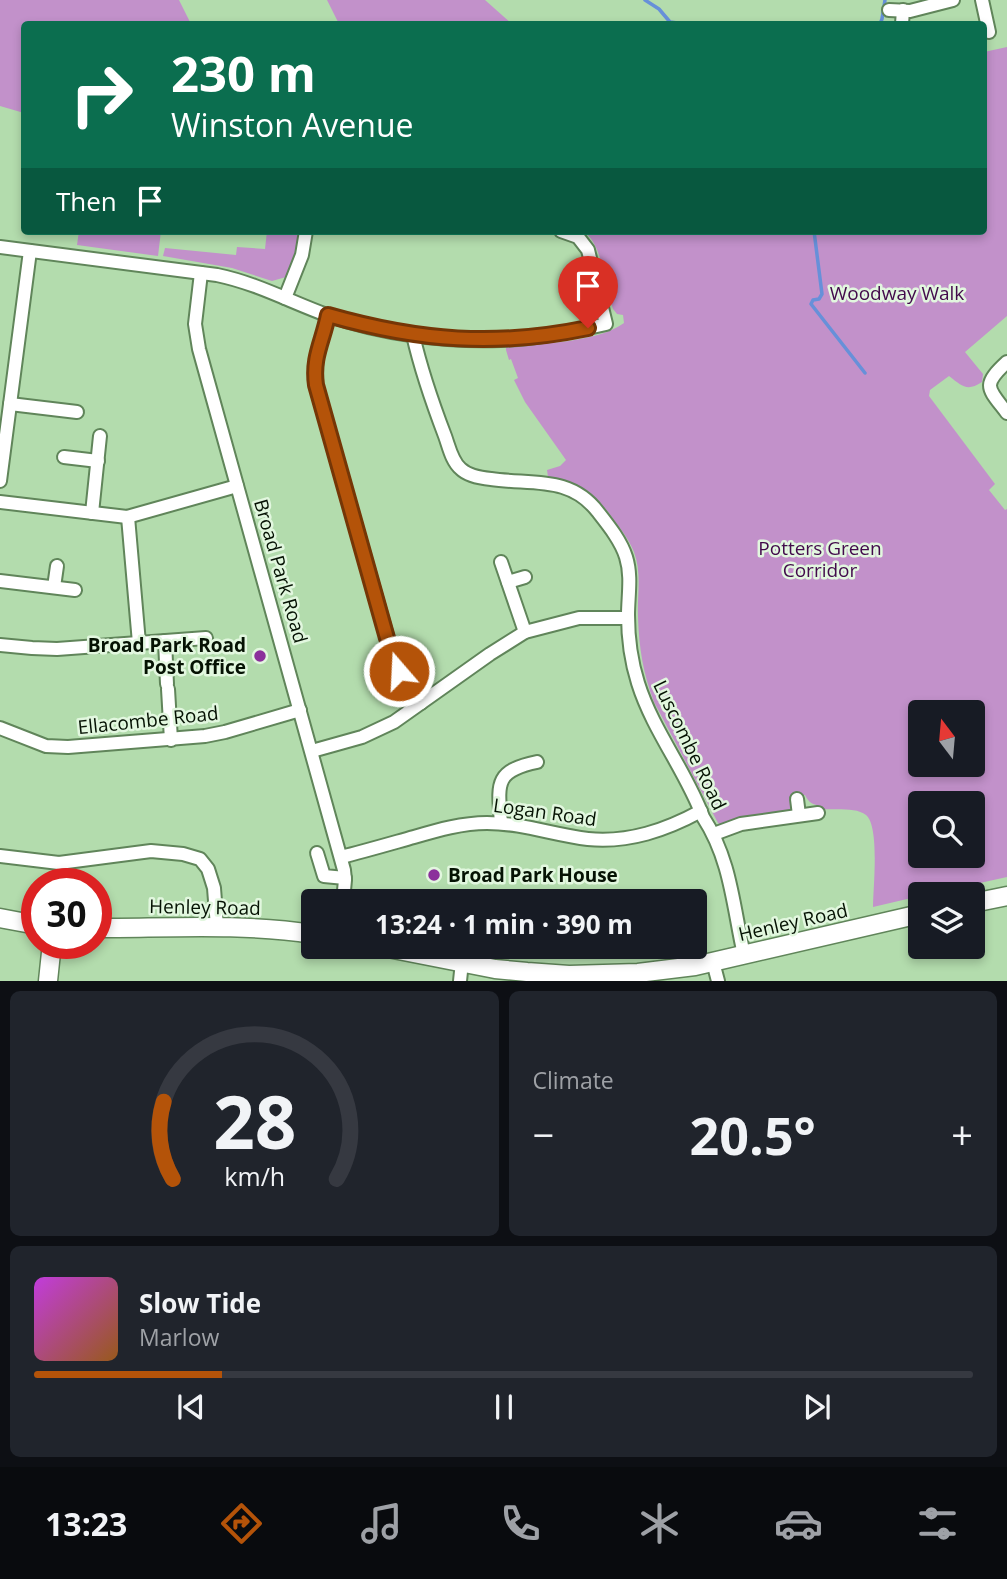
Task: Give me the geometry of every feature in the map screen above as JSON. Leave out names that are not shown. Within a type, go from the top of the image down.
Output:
[{"type":"main road","points":[[985,901],[1007,896]]},
{"type":"main road","name":"Henley Road","points":[[446,959],[527,972],[569,975],[671,970],[908,917]]},
{"type":"main road","points":[[0,918],[21,922]]},
{"type":"main road","name":"Henley Road","points":[[112,928],[217,927],[301,932]]},
{"type":"main road","points":[[48,981],[50,959]]},
{"type":"street","points":[[901,21],[896,10],[909,11],[953,0]]},
{"type":"street","points":[[982,0],[987,21]]},
{"type":"street","points":[[987,23],[989,32]]},
{"type":"street","points":[[285,298],[302,255],[305,235]]},
{"type":"street","points":[[0,247],[201,273],[238,280],[358,324],[412,335],[500,340],[540,337],[606,324],[588,250],[578,237],[572,235]]},
{"type":"street","points":[[0,481],[3,438],[30,251]]},
{"type":"street","name":"Broad Park Road","points":[[201,273],[195,335],[341,858],[344,889]]},
{"type":"street","points":[[328,315],[315,360],[316,385],[393,657],[403,680],[421,703]]},
{"type":"street","name":"Luscombe Road","points":[[412,335],[422,373],[456,464],[462,471],[481,478],[561,486],[572,490],[589,501],[625,555],[629,576],[628,618],[632,663],[641,693],[714,834],[728,873],[744,955]]},
{"type":"street","points":[[1007,362],[992,376],[990,386],[993,395],[1007,413]]},
{"type":"street","points":[[10,404],[78,412]]},
{"type":"street","points":[[92,513],[100,436]]},
{"type":"street","points":[[64,457],[98,461]]},
{"type":"street","points":[[0,502],[128,517],[237,486]]},
{"type":"street","points":[[128,517],[139,643]]},
{"type":"street","points":[[501,562],[526,632]]},
{"type":"street","points":[[54,587],[57,566]]},
{"type":"street","points":[[508,582],[524,577]]},
{"type":"street","points":[[0,581],[75,590]]},
{"type":"street","points":[[312,751],[385,728],[526,632],[579,618],[628,618]]},
{"type":"street","points":[[0,645],[50,649],[206,638]]},
{"type":"street","points":[[164,641],[171,740]]},
{"type":"street","name":"Ellacombe Road","points":[[0,728],[38,744],[57,748],[171,740],[192,734],[225,732],[300,710]]},
{"type":"street","points":[[501,824],[499,796],[502,780],[517,767],[537,762]]},
{"type":"street","points":[[797,799],[799,815]]},
{"type":"street","name":"Logan Road","points":[[341,858],[457,826],[479,823],[527,827],[588,839],[608,840],[649,834],[701,811]]},
{"type":"street","points":[[714,834],[741,824],[818,813]]},
{"type":"street","points":[[0,856],[59,863],[151,851],[183,854],[200,859],[208,869],[214,888],[217,927]]},
{"type":"street","points":[[317,853],[324,876],[345,878]]},
{"type":"street","points":[[460,981],[462,962]]},
{"type":"street","points":[[713,962],[718,981]]},
{"type":"green space","points":[[0,0],[179,0],[190,21],[21,21],[21,112],[0,106]]},
{"type":"green space","points":[[327,0],[485,0],[509,21],[338,21]]},
{"type":"green space","name":"Potters Green Corridor","points":[[1007,47],[1007,316],[965,352],[983,374],[982,382],[968,387],[949,376],[930,390],[929,396],[995,484],[989,490],[1005,510],[1007,509],[1007,877],[984,882],[908,882],[908,899],[873,907],[873,832],[870,822],[862,812],[823,809],[811,803],[805,795],[796,797],[794,808],[789,813],[722,826],[718,823],[650,691],[641,650],[638,568],[632,547],[611,516],[591,494],[577,485],[548,477],[547,470],[560,466],[566,460],[525,402],[514,380],[518,378],[506,350],[506,347],[510,346],[585,338],[624,323],[623,315],[617,314],[613,309],[595,245],[588,235],[987,235],[987,51]]},
{"type":"green space","points":[[78,235],[161,235],[158,256],[77,245]]},
{"type":"green space","points":[[267,235],[298,235],[295,254],[286,277],[272,281],[232,268],[163,256],[165,248],[236,255],[237,247],[265,249]]},
{"type":"waterway","points":[[645,0],[659,9],[669,21]]},
{"type":"waterway","points":[[881,21],[885,0]]},
{"type":"waterway","points":[[815,235],[822,294],[811,304],[865,373]]},
{"type":"place","name":"Broad Park Road Post Office","points":[[260,656]]},
{"type":"place","name":"Broad Park House","points":[[434,875]]},
{"type":"route","points":[[399,671],[387,638],[316,385],[315,360],[328,315],[412,335],[451,339],[500,340],[540,337],[588,328]]},
{"type":"park label","name":"Woodway Walk","points":[[897,293]]}]
